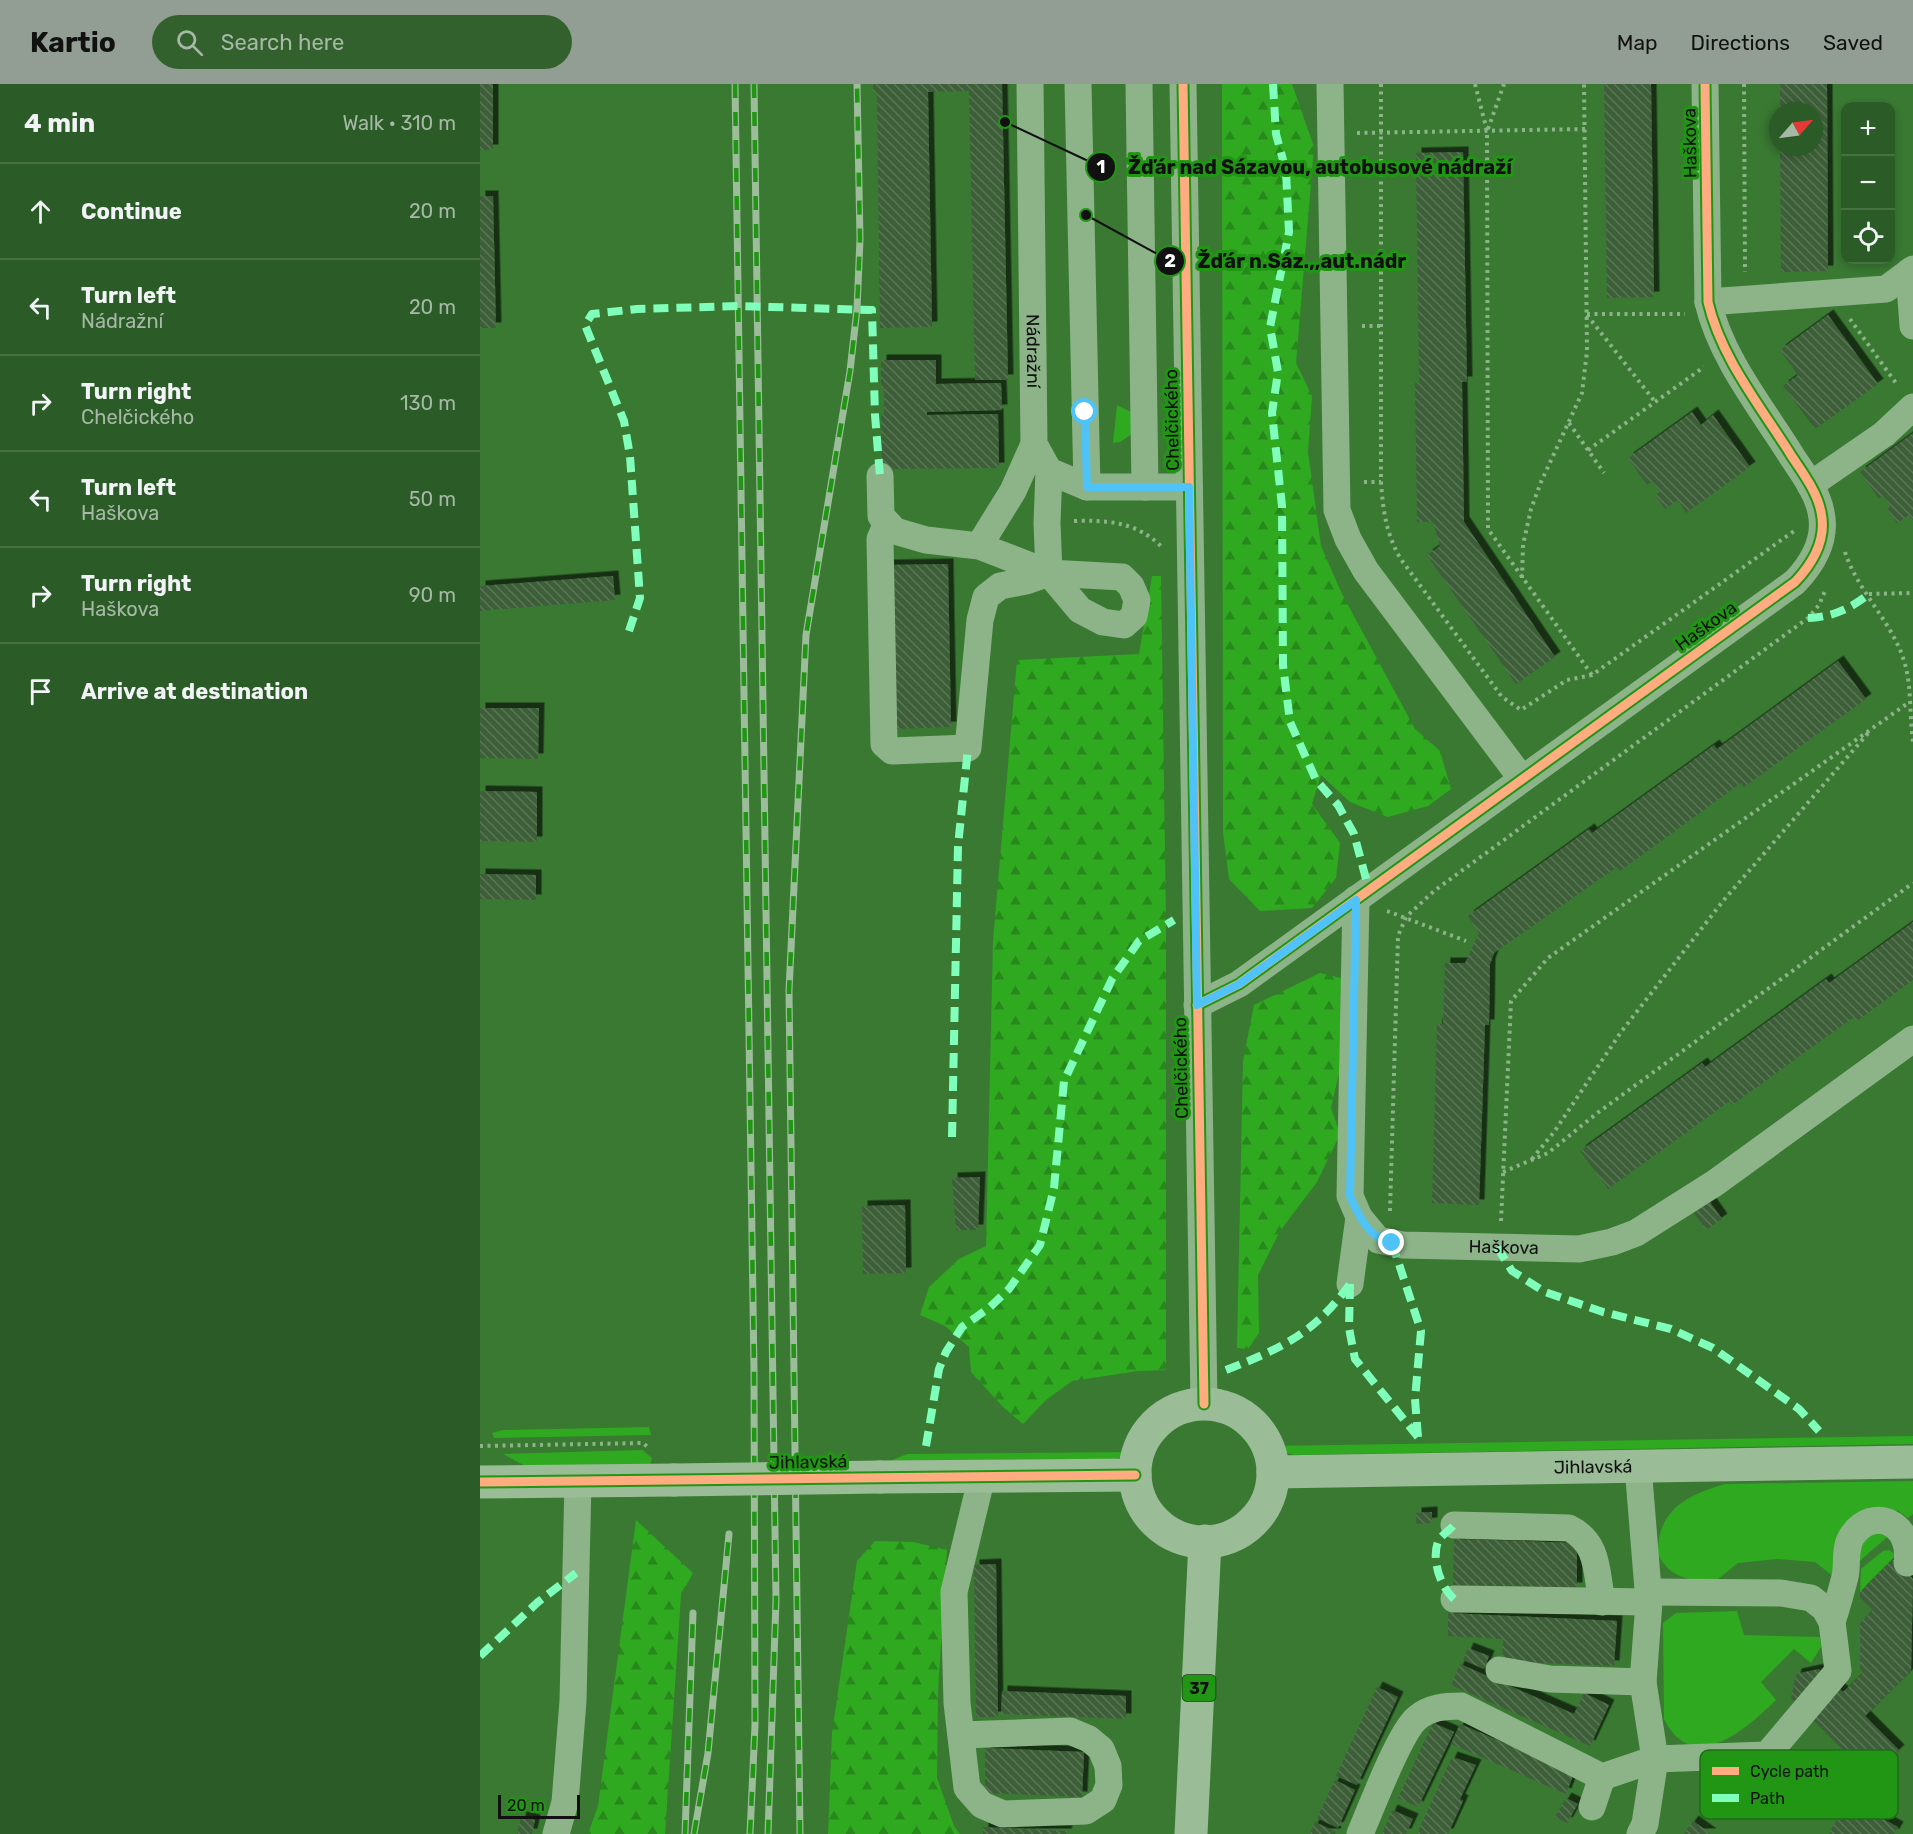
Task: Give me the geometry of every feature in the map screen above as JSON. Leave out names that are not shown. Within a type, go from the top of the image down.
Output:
[{"type":"main road","points":[[1204,1401],[1230,1409],[1252,1424],[1267,1446],[1273,1472],[1270,1491],[1257,1518],[1233,1535],[1205,1541],[1179,1536],[1156,1522],[1141,1500],[1136,1474],[1140,1450],[1152,1428],[1172,1412],[1204,1401]]},
{"type":"main road","name":"Jihlavská","points":[[1273,1472],[1913,1462]]},
{"type":"main road","name":"Jihlavská","points":[[480,1482],[1136,1474]]},
{"type":"main road","name":"37","points":[[1191,1834],[1205,1541]]},
{"type":"street","name":"Nádražní","points":[[1030,84],[1034,444],[1049,471]]},
{"type":"street","points":[[1078,84],[1087,487]]},
{"type":"street","points":[[1138,84],[1144,487]]},
{"type":"street","name":"Chelčického","points":[[1183,84],[1204,1401]]},
{"type":"street","points":[[1330,84],[1337,510],[1348,538],[1366,572],[1522,779]]},
{"type":"street","name":"Haškova","points":[[1197,1005],[1239,984],[1795,582],[1810,567],[1821,537],[1821,512],[1809,485],[1725,350],[1713,325],[1698,308],[1706,84]]},
{"type":"street","points":[[1698,308],[1831,292],[1886,289],[1911,271]]},
{"type":"street","points":[[1911,271],[1913,326]]},
{"type":"street","points":[[1809,485],[1884,434],[1913,407]]},
{"type":"street","points":[[979,546],[1013,491],[1034,444]]},
{"type":"street","points":[[1049,573],[1047,523],[1049,471],[1087,487],[1189,487]]},
{"type":"street","points":[[880,476],[881,516],[895,531],[926,540],[979,546],[1049,573]]},
{"type":"street","points":[[887,523],[880,539],[884,744],[892,752],[968,748],[980,620],[986,597],[1000,586],[1026,581],[1049,573]]},
{"type":"street","name":"Haškova","points":[[1356,900],[1350,1196],[1359,1217],[1378,1240],[1403,1245],[1579,1249],[1612,1242],[1636,1233],[1715,1183],[1913,1039]]},
{"type":"street","points":[[1350,1284],[1359,1217]]},
{"type":"street","points":[[1638,1466],[1649,1597],[1643,1682],[1655,1759],[1645,1824],[1640,1834]]},
{"type":"street","points":[[961,1735],[1070,1731],[1089,1739],[1101,1749],[1108,1766],[1109,1785],[1103,1800],[1086,1811],[1037,1815],[1003,1814],[982,1805],[968,1788],[961,1735],[957,1703],[954,1592],[982,1476]]},
{"type":"street","points":[[556,1834],[565,1802],[573,1701],[578,1481]]},
{"type":"street","points":[[1771,1750],[1838,1671],[1833,1622],[1852,1536],[1860,1528],[1879,1520],[1897,1524],[1909,1541],[1911,1550],[1907,1563]]},
{"type":"street","points":[[1454,1525],[1569,1528],[1583,1535],[1592,1549],[1602,1602]]},
{"type":"street","points":[[1454,1599],[1602,1602],[1649,1597],[1780,1593],[1811,1598],[1825,1609],[1833,1622]]},
{"type":"street","points":[[1499,1670],[1550,1678],[1643,1682]]},
{"type":"street","points":[[1360,1834],[1404,1734],[1416,1718],[1444,1706],[1461,1706],[1602,1777],[1655,1759],[1700,1757]]},
{"type":"street","points":[[1592,1807],[1602,1777]]},
{"type":"path","points":[[1381,84],[1383,132],[1381,482],[1383,515],[1390,539],[1400,558],[1502,697],[1521,710],[1567,680],[1592,675],[1801,526]]},
{"type":"path","points":[[1475,84],[1487,131],[1488,529],[1592,675]]},
{"type":"path","points":[[1487,131],[1504,84]]},
{"type":"path","points":[[1522,579],[1523,545],[1532,509],[1541,482],[1582,393],[1587,351],[1584,84]]},
{"type":"path","points":[[1744,84],[1745,280]]},
{"type":"path","points":[[1330,134],[1585,129]]},
{"type":"path","points":[[1831,292],[1913,407]]},
{"type":"path","points":[[1587,314],[1698,308]]},
{"type":"path","points":[[1587,314],[1656,403]]},
{"type":"path","points":[[1588,450],[1708,364]]},
{"type":"path","points":[[1569,423],[1604,472]]},
{"type":"path","points":[[1105,520],[1141,531],[1170,555]]},
{"type":"path","points":[[1844,547],[1857,578],[1869,594],[1906,668],[1913,742]]},
{"type":"path","points":[[1869,594],[1913,593]]},
{"type":"path","points":[[1389,1220],[1398,936],[1406,917],[1434,891],[1808,618]]},
{"type":"path","points":[[1500,1230],[1511,1001],[1548,958],[1908,703]]},
{"type":"path","points":[[1532,1160],[1554,1132],[1621,1032],[1715,911],[1872,728]]},
{"type":"path","points":[[1503,1172],[1548,1153],[1596,1114],[1913,883]]},
{"type":"path","points":[[1406,917],[1466,941]]},
{"type":"path","points":[[1121,1445],[1132,1445],[1141,1428],[1154,1414],[1204,1401],[1254,1415],[1273,1440],[1284,1439]]},
{"type":"path","points":[[480,1446],[643,1443],[652,1451]]},
{"type":"green space","points":[[1222,84],[1292,84],[1314,147],[1296,363],[1312,396],[1308,452],[1321,546],[1342,594],[1415,729],[1440,751],[1451,789],[1428,806],[1388,817],[1350,802],[1321,775],[1312,804],[1340,843],[1336,878],[1312,908],[1260,911],[1229,879],[1223,832]]},
{"type":"green space","points":[[1117,405],[1135,414],[1132,434],[1120,442],[1113,443]]},
{"type":"green space","points":[[1152,576],[1161,576],[1166,920],[1166,1370],[1138,1371],[1072,1381],[1046,1400],[1023,1424],[1003,1407],[971,1372],[969,1347],[945,1326],[920,1315],[929,1287],[959,1259],[986,1246],[993,941],[1017,660],[1139,654]]},
{"type":"green space","points":[[1320,973],[1341,978],[1339,1073],[1331,1108],[1340,1134],[1317,1182],[1280,1231],[1258,1275],[1259,1333],[1248,1349],[1237,1348],[1243,1061],[1254,1005]]},
{"type":"green space","points":[[649,1427],[651,1435],[494,1438],[492,1433],[503,1430]]},
{"type":"green space","points":[[1913,1436],[1913,1444],[1294,1455],[1263,1446]]},
{"type":"green space","points":[[642,1450],[652,1458],[650,1466],[527,1467],[503,1454]]},
{"type":"green space","points":[[1135,1452],[1115,1459],[890,1461],[907,1454]]},
{"type":"green space","points":[[1913,1481],[1913,1514],[1908,1518],[1898,1511],[1886,1509],[1837,1579],[1815,1562],[1777,1559],[1738,1563],[1713,1583],[1688,1579],[1674,1573],[1668,1569],[1658,1554],[1659,1539],[1669,1515],[1687,1499],[1711,1488],[1725,1484]]},
{"type":"green space","points":[[636,1520],[693,1573],[681,1595],[665,1834],[588,1834],[598,1806]]},
{"type":"green space","points":[[1893,1532],[1855,1565],[1865,1534]]},
{"type":"green space","points":[[875,1541],[913,1542],[947,1550],[938,1691],[937,1778],[954,1826],[960,1834],[828,1834],[832,1733],[857,1561]]},
{"type":"green space","points":[[1889,1550],[1896,1555],[1897,1560],[1892,1560],[1860,1592],[1861,1569],[1883,1551]]},
{"type":"green space","points":[[1737,1611],[1744,1635],[1820,1637],[1821,1647],[1811,1663],[1794,1649],[1761,1682],[1776,1700],[1750,1723],[1720,1742],[1704,1746],[1690,1745],[1676,1736],[1664,1719],[1663,1623],[1676,1613]]},
{"type":"building","points":[[480,84],[493,84],[493,150],[480,150]]},
{"type":"building","points":[[873,84],[1002,84],[1008,380],[975,380],[969,91],[928,92],[932,327],[880,328],[877,92],[873,92]]},
{"type":"building","points":[[1604,84],[1651,84],[1654,297],[1607,298]]},
{"type":"building","points":[[1780,84],[1827,84],[1828,271],[1781,272],[1780,156],[1823,156],[1823,102],[1780,102]]},
{"type":"building","points":[[1463,152],[1467,382],[1462,382],[1464,522],[1555,657],[1516,684],[1427,555],[1440,546],[1433,522],[1417,522],[1415,383],[1419,383],[1416,153]]},
{"type":"building","points":[[480,196],[493,196],[496,328],[480,328]]},
{"type":"building","points":[[1828,315],[1878,384],[1815,429],[1783,386],[1798,375],[1780,350]]},
{"type":"building","points":[[881,360],[936,360],[936,384],[1001,383],[1002,410],[927,412],[927,415],[998,414],[999,468],[882,469],[881,416],[884,414],[884,388],[881,388]]},
{"type":"building","points":[[1692,412],[1701,425],[1713,415],[1750,467],[1686,513],[1678,500],[1665,509],[1655,495],[1660,492],[1652,481],[1647,485],[1628,458]]},
{"type":"building","points":[[1913,433],[1913,520],[1909,515],[1897,523],[1887,509],[1891,506],[1883,495],[1879,499],[1860,472]]},
{"type":"building","points":[[948,564],[951,727],[892,729],[888,565]]},
{"type":"building","points":[[613,576],[615,600],[480,611],[480,586]]},
{"type":"building","points":[[1838,661],[1866,699],[1744,787],[1741,783],[1620,871],[1617,867],[1494,953],[1490,964],[1489,1025],[1485,1025],[1479,1205],[1432,1203],[1437,1024],[1443,1024],[1445,963],[1465,963],[1479,933],[1468,916],[1589,829],[1592,833],[1714,745],[1717,749]]},
{"type":"building","points":[[480,708],[539,708],[538,759],[480,758]]},
{"type":"building","points":[[480,791],[537,792],[537,842],[480,841]]},
{"type":"building","points":[[480,874],[536,875],[536,900],[480,899]]},
{"type":"building","points":[[1913,922],[1913,980],[1857,1021],[1854,1017],[1732,1105],[1730,1101],[1608,1189],[1580,1151],[1702,1063],[1705,1067],[1826,979],[1829,983]]},
{"type":"building","points":[[980,1177],[978,1230],[956,1230],[952,1178]]},
{"type":"building","points":[[1710,1202],[1722,1219],[1706,1230],[1694,1213]]},
{"type":"building","points":[[905,1205],[906,1273],[863,1274],[862,1206]]},
{"type":"building","points":[[1432,1512],[1432,1523],[1416,1524],[1416,1513]]},
{"type":"building","points":[[1454,1539],[1577,1543],[1577,1588],[1453,1585]]},
{"type":"building","points":[[1892,1560],[1897,1560],[1913,1579],[1911,1671],[1865,1716],[1898,1751],[1843,1750],[1791,1698],[1796,1674],[1819,1669],[1843,1692],[1863,1673],[1860,1668],[1860,1623],[1873,1610],[1860,1598],[1860,1592]]},
{"type":"building","points":[[996,1564],[998,1717],[976,1717],[974,1565]]},
{"type":"building","points":[[1448,1613],[1617,1621],[1614,1666],[1502,1661],[1503,1639],[1448,1636]]},
{"type":"building","points":[[1468,1648],[1489,1656],[1484,1669],[1463,1660]]},
{"type":"building","points":[[1460,1664],[1574,1714],[1584,1693],[1609,1705],[1590,1746],[1451,1685]]},
{"type":"building","points":[[1377,1687],[1398,1697],[1357,1785],[1336,1776]]},
{"type":"building","points":[[1002,1691],[1126,1696],[1126,1719],[1001,1714]]},
{"type":"building","points":[[1433,1723],[1454,1732],[1418,1807],[1398,1798]]},
{"type":"building","points":[[1460,1724],[1574,1773],[1566,1794],[1451,1744]]},
{"type":"building","points":[[985,1748],[1084,1752],[1082,1797],[985,1793]]},
{"type":"building","points":[[1452,1757],[1476,1765],[1460,1799],[1463,1801],[1448,1834],[1417,1834]]},
{"type":"building","points":[[1335,1780],[1355,1790],[1338,1828],[1317,1818]]},
{"type":"building","points":[[1566,1798],[1578,1804],[1567,1823],[1555,1817]]},
{"type":"building","points":[[1392,1810],[1413,1819],[1406,1834],[1382,1834]]},
{"type":"building","points":[[521,1817],[535,1820],[532,1834],[517,1834]]},
{"type":"building","points":[[1837,1819],[1883,1819],[1898,1827],[1894,1834],[1829,1834]]},
{"type":"building","points":[[1693,1821],[1711,1834],[1684,1834]]},
{"type":"building","points":[[1315,1822],[1336,1832],[1335,1834],[1310,1834]]},
{"type":"building","points":[[983,1827],[1067,1831],[1066,1834],[983,1834]]},
{"type":"railway","points":[[735,84],[754,1371],[755,1725],[750,1834]]},
{"type":"railway","points":[[754,84],[776,1600],[768,1834]]},
{"type":"railway","points":[[800,1834],[789,991],[806,635],[850,371],[857,309],[860,239],[857,84]]},
{"type":"railway","points":[[694,1834],[708,1753],[729,1534]]},
{"type":"railway","points":[[685,1834],[693,1613]]},
{"type":"marked path","points":[[1273,84],[1276,134],[1286,171],[1289,232],[1270,327],[1278,372],[1272,413],[1282,506],[1283,665],[1290,722],[1316,780],[1338,805],[1354,834],[1369,890]]},
{"type":"marked path","points":[[629,631],[640,598],[630,456],[624,421],[585,325],[592,314],[637,309],[738,306],[872,310],[875,415],[880,476]]},
{"type":"marked path","points":[[1808,618],[1840,611],[1869,594]]},
{"type":"marked path","points":[[952,1137],[958,846],[968,748]]},
{"type":"marked path","points":[[926,1446],[939,1369],[946,1352],[962,1327],[989,1308],[1009,1289],[1040,1245],[1054,1188],[1064,1081],[1112,979],[1139,941],[1174,920]]},
{"type":"marked path","points":[[1392,1243],[1421,1331],[1415,1399],[1418,1437]]},
{"type":"marked path","points":[[1497,1247],[1512,1271],[1545,1292],[1603,1312],[1671,1329],[1713,1348],[1799,1409],[1819,1431]]},
{"type":"marked path","points":[[1350,1284],[1349,1328],[1355,1359],[1418,1437]]},
{"type":"marked path","points":[[1226,1370],[1296,1338],[1323,1315],[1350,1284]]},
{"type":"marked path","points":[[1454,1525],[1439,1540],[1436,1557],[1441,1581],[1454,1599]]},
{"type":"marked path","points":[[480,1656],[538,1602],[576,1573]]},
{"type":"cycle path","points":[[1183,84],[1204,1404]]},
{"type":"cycle path","points":[[1197,1005],[1239,984],[1795,582],[1813,559],[1822,532],[1821,512],[1813,489],[1732,362],[1722,343],[1708,302],[1705,84]]},
{"type":"cycle path","points":[[480,1482],[1135,1475]]},
{"type":"place","name":"Žďár nad Sázavou, autobusové nádraží","points":[[1005,122]]},
{"type":"place","name":"Žďár n.Sáz.,,aut.nádr","points":[[1086,215]]},
{"type":"route","points":[[1085,412],[1087,487],[1189,487],[1197,1005],[1239,984],[1356,900],[1350,1196],[1359,1217],[1378,1240],[1392,1243]]}]
